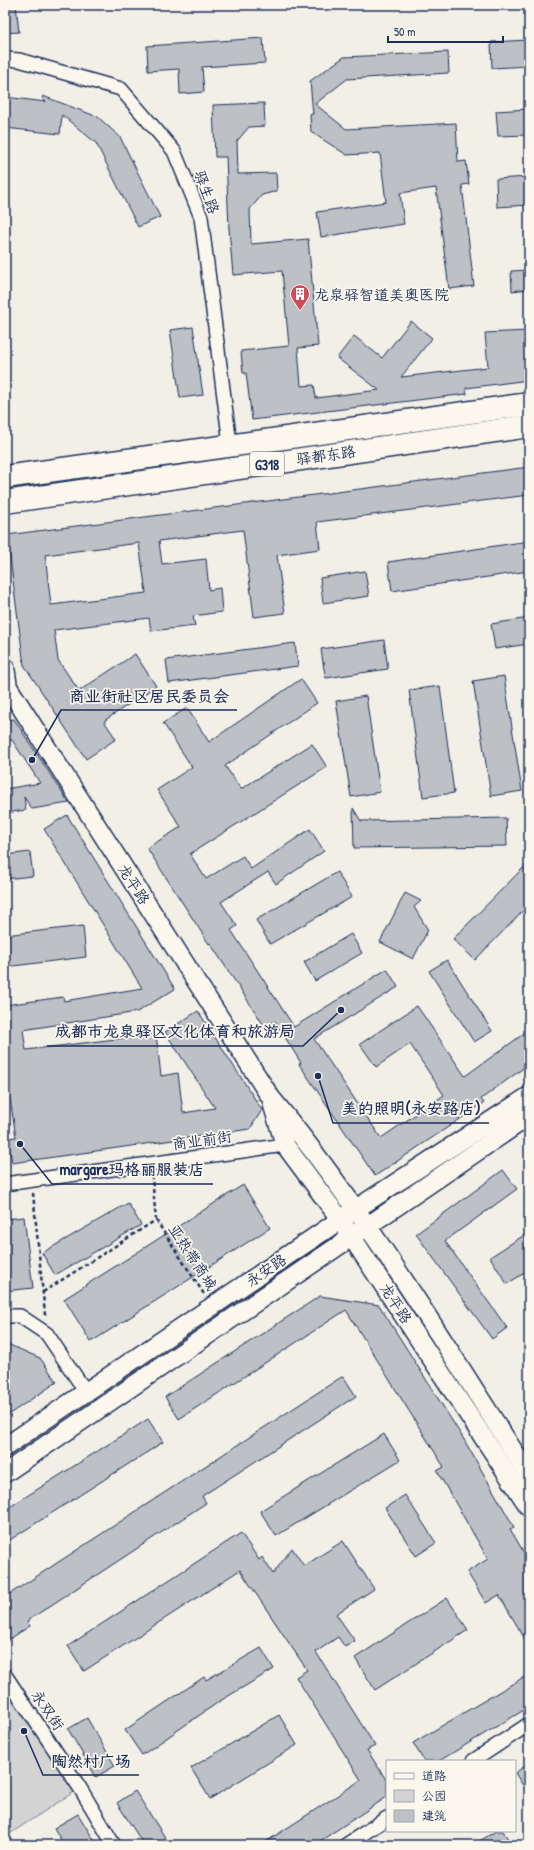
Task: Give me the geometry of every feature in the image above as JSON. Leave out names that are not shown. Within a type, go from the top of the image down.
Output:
[{"type":"highway","name":"驿都东路","points":[[5,477],[230,444],[529,404]]},
{"type":"highway","name":"驿都东路","points":[[5,502],[529,426]]},
{"type":"street","name":"驿生路","points":[[5,59],[19,60],[121,89],[174,151],[201,217],[230,444]]},
{"type":"street","name":"龙平路","points":[[5,667],[6,687],[270,1098],[295,1127],[356,1209],[529,1475]]},
{"type":"street","name":"永安路","points":[[5,1447],[340,1219],[529,1096]]},
{"type":"street","name":"龙平路","points":[[270,1098],[285,1145],[340,1219],[529,1507]]},
{"type":"street","points":[[5,1473],[529,1116]]},
{"type":"street","name":"商业前街","points":[[5,1184],[285,1145]]},
{"type":"street","points":[[5,1316],[20,1316],[47,1334],[86,1392]]},
{"type":"street","name":"永双街","points":[[5,1675],[80,1788],[114,1845]]},
{"type":"street","points":[[475,1760],[529,1724]]},
{"type":"street","points":[[346,1845],[386,1819]]},
{"type":"path","points":[[43,1292],[156,1220],[151,1164]]},
{"type":"path","points":[[32,1181],[47,1334]]},
{"type":"path","name":"亚热带商城","points":[[156,1220],[212,1307]]},
{"type":"green space","points":[[5,1675],[80,1788],[5,1837]]},
{"type":"building","points":[[5,5],[16,5],[19,32],[5,33]]},
{"type":"building","points":[[263,38],[265,63],[202,67],[204,92],[180,94],[179,69],[148,71],[147,46]]},
{"type":"building","points":[[529,40],[529,66],[492,68],[491,42]]},
{"type":"building","points":[[448,52],[449,73],[347,79],[315,104],[346,129],[456,123],[458,162],[466,161],[469,184],[462,185],[474,286],[449,289],[436,188],[400,193],[404,224],[321,237],[317,212],[386,202],[380,153],[347,155],[311,132],[310,114],[313,114],[310,81],[344,57]]},
{"type":"building","points":[[43,96],[98,117],[120,137],[160,217],[138,227],[96,143],[62,115],[60,134],[5,128],[5,97],[46,102],[42,98]]},
{"type":"building","points":[[264,103],[265,126],[249,127],[237,141],[238,174],[276,173],[277,191],[262,195],[250,209],[251,244],[308,239],[318,346],[298,348],[301,386],[314,385],[316,398],[379,390],[337,358],[354,336],[382,358],[411,321],[432,338],[401,377],[488,367],[485,333],[529,331],[529,380],[466,388],[467,394],[252,420],[246,373],[243,373],[241,351],[289,346],[282,271],[233,275],[229,229],[226,157],[215,157],[213,105]]},
{"type":"building","points":[[529,109],[529,135],[498,136],[496,111]]},
{"type":"building","points":[[529,177],[529,205],[497,207],[496,179]]},
{"type":"building","points":[[529,270],[529,289],[512,291],[511,271]]},
{"type":"building","points":[[193,327],[203,395],[180,398],[170,330]]},
{"type":"building","points":[[529,467],[529,495],[317,522],[320,549],[277,555],[285,613],[254,617],[243,530],[159,541],[162,564],[206,559],[209,590],[220,588],[222,612],[193,616],[195,626],[151,631],[149,618],[54,630],[58,660],[79,691],[135,654],[156,686],[104,721],[116,739],[86,759],[24,665],[7,535]],"holes":[[[139,543],[146,593],[51,605],[45,555]]]},
{"type":"building","points":[[529,541],[529,571],[392,591],[388,562]]},
{"type":"building","points":[[365,571],[369,596],[323,603],[320,578]]},
{"type":"building","points":[[529,618],[529,644],[495,649],[491,624]]},
{"type":"building","points":[[384,640],[388,669],[326,678],[323,664],[325,663],[323,663],[321,649]]},
{"type":"building","points":[[295,643],[298,666],[169,683],[166,660]]},
{"type":"building","points":[[504,676],[522,791],[491,796],[473,681]]},
{"type":"building","points":[[301,679],[317,703],[225,766],[241,789],[312,744],[327,767],[190,854],[206,879],[243,856],[251,869],[310,829],[324,851],[276,884],[268,872],[221,902],[237,926],[231,930],[294,1027],[387,969],[398,987],[314,1039],[381,1138],[444,1095],[410,1044],[376,1067],[360,1044],[417,1006],[465,1076],[529,1030],[529,1064],[481,1099],[484,1103],[375,1176],[299,1064],[301,1063],[275,1021],[265,1027],[147,848],[181,827],[157,790],[192,767],[163,723],[187,708],[209,742]]},
{"type":"building","points":[[440,686],[454,793],[423,797],[409,690]]},
{"type":"building","points":[[366,696],[380,792],[351,797],[336,701]]},
{"type":"building","points":[[14,719],[69,803],[32,809],[24,797],[26,810],[5,813],[5,789],[40,783],[12,740],[5,741],[5,720]]},
{"type":"building","points":[[353,808],[361,821],[506,818],[507,846],[354,848]]},
{"type":"building","points":[[67,815],[175,989],[137,1012],[23,1030],[26,1050],[156,1034],[161,1076],[178,1073],[183,1113],[215,1108],[165,1032],[198,1011],[262,1110],[250,1129],[12,1163],[8,1138],[16,1137],[7,1080],[5,1080],[5,1005],[63,997],[64,1001],[142,988],[44,829]]},
{"type":"building","points":[[30,852],[33,876],[5,879],[5,855]]},
{"type":"building","points":[[529,862],[529,905],[475,960],[453,939]]},
{"type":"building","points":[[337,872],[352,897],[270,944],[256,920]]},
{"type":"building","points":[[405,893],[421,901],[414,907],[428,930],[413,959],[380,942]]},
{"type":"building","points":[[83,926],[86,957],[5,967],[5,935]]},
{"type":"building","points":[[351,934],[362,953],[315,981],[304,962]]},
{"type":"building","points":[[447,960],[492,1031],[474,1042],[429,971]]},
{"type":"building","points":[[503,1170],[517,1189],[445,1241],[507,1328],[492,1339],[416,1234]]},
{"type":"building","points":[[243,1185],[270,1228],[91,1342],[64,1299]]},
{"type":"building","points":[[128,1203],[141,1225],[55,1275],[42,1253]]},
{"type":"building","points":[[24,1217],[33,1288],[5,1291],[5,1219]]},
{"type":"building","points":[[529,1232],[529,1270],[507,1284],[490,1257]]},
{"type":"building","points":[[320,1296],[379,1305],[463,1438],[514,1527],[510,1529],[529,1561],[529,1646],[499,1595],[486,1603],[467,1572],[488,1559],[437,1471],[444,1467],[346,1310],[179,1419],[165,1397]]},
{"type":"building","points":[[5,1343],[40,1358],[57,1382],[5,1417]]},
{"type":"building","points":[[343,1376],[356,1396],[202,1496],[206,1503],[27,1621],[30,1626],[5,1642],[5,1597]]},
{"type":"building","points":[[148,1419],[163,1442],[5,1543],[5,1510]]},
{"type":"building","points":[[384,1434],[400,1460],[276,1536],[260,1511]]},
{"type":"building","points":[[405,1495],[436,1543],[416,1556],[385,1508]]},
{"type":"building","points":[[241,1533],[259,1560],[262,1557],[273,1574],[292,1548],[304,1566],[343,1541],[374,1589],[336,1614],[355,1641],[345,1647],[338,1637],[316,1652],[375,1746],[367,1750],[386,1779],[386,1798],[314,1845],[261,1845],[361,1780],[296,1677],[307,1670],[240,1570],[84,1671],[68,1646]]},
{"type":"building","points":[[447,1598],[468,1630],[375,1690],[355,1658]]},
{"type":"building","points":[[261,1648],[274,1669],[220,1701],[142,1755],[125,1730],[204,1677],[206,1680]]},
{"type":"building","points":[[529,1674],[529,1707],[441,1760],[423,1760],[413,1743]]},
{"type":"building","points":[[279,1715],[297,1745],[210,1799],[191,1768]]},
{"type":"building","points":[[87,1718],[115,1766],[96,1777],[68,1729]]},
{"type":"building","points":[[529,1763],[529,1795],[516,1775],[516,1772]]},
{"type":"building","points":[[135,1791],[170,1845],[144,1845],[117,1803]]},
{"type":"building","points":[[78,1814],[97,1845],[64,1845],[54,1828]]},
{"type":"building","points":[[494,1832],[504,1832],[512,1845],[473,1845]]},
{"type":"place","name":"龙泉驿智道美奥医院","points":[[300,311]]},
{"type":"place","name":"商业街社区居民委员会","points":[[32,760]]},
{"type":"place","name":"成都市龙泉驿区文化体育和旅游局","points":[[341,1010]]},
{"type":"place","name":"美的照明(永安路店)","points":[[318,1076]]},
{"type":"place","name":"margare玛格丽服装店","points":[[20,1144]]},
{"type":"place","name":"陶然村广场","points":[[24,1731]]}]
